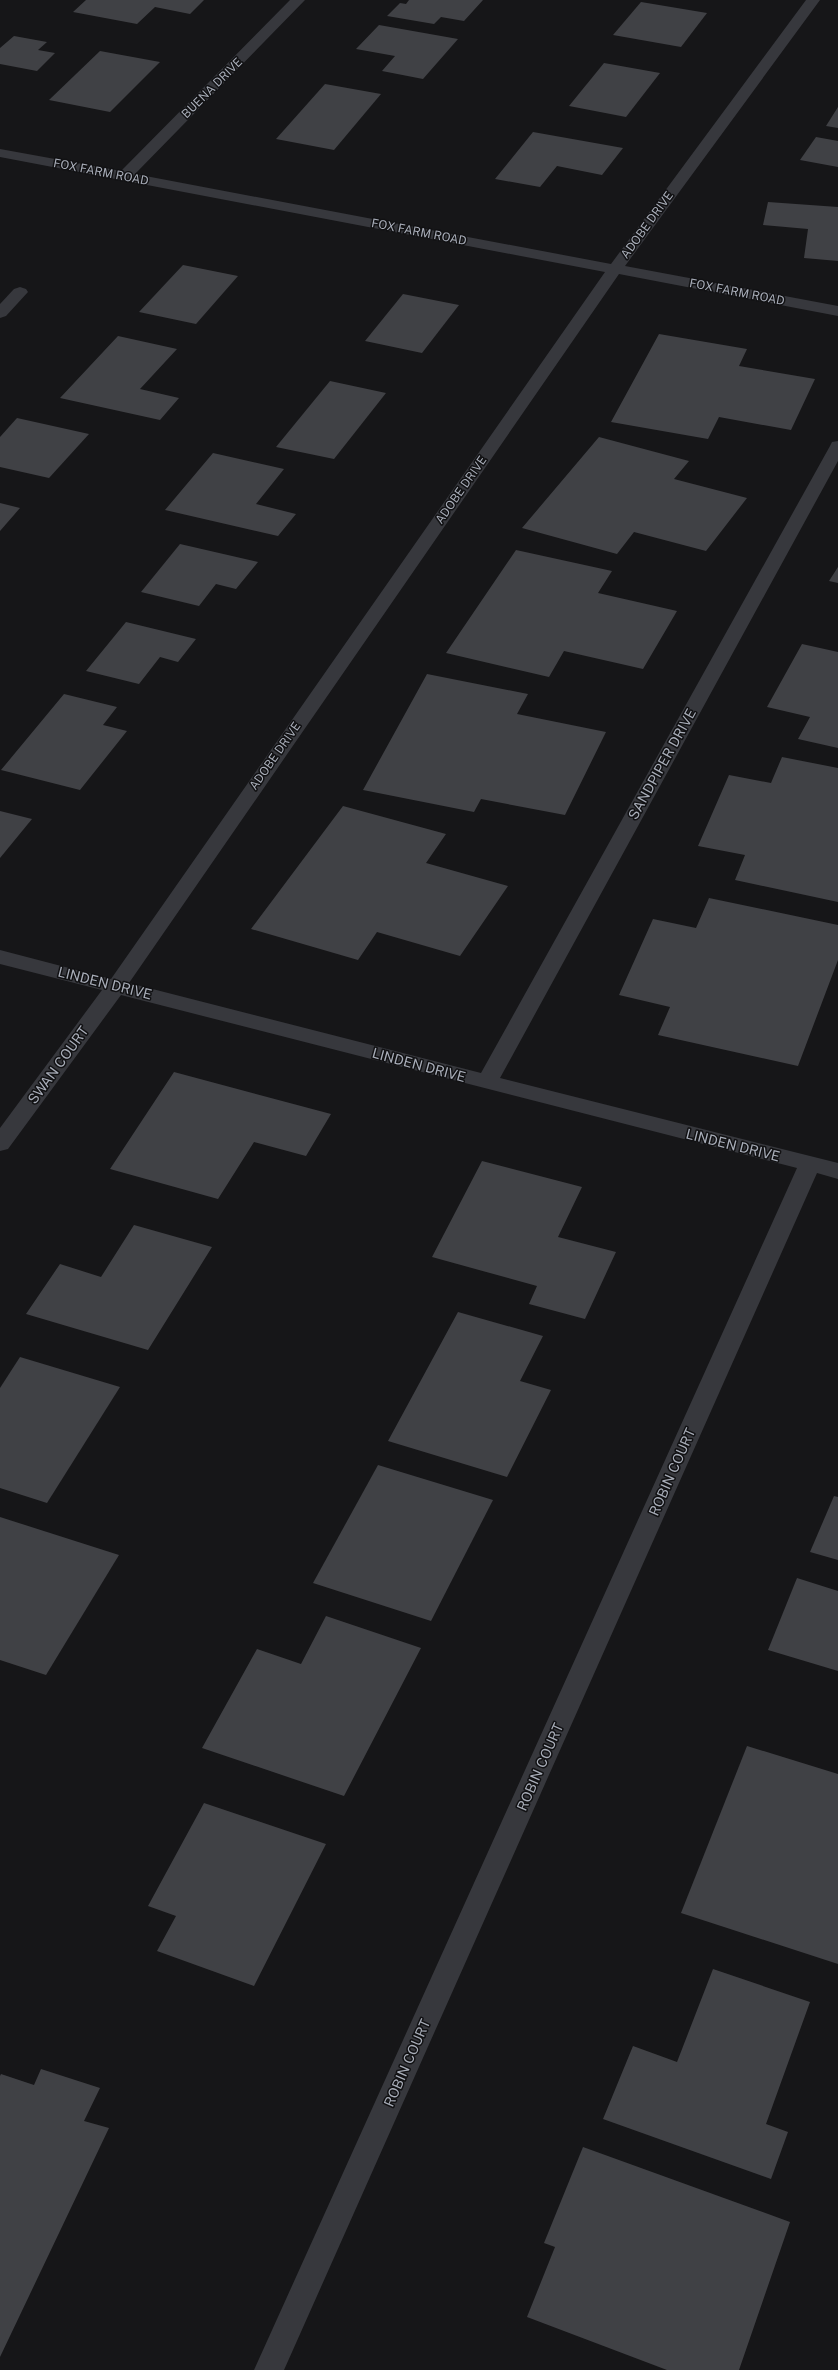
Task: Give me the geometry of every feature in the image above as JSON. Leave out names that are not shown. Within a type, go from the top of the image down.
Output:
[{"type":"street","name":"BUENA DRIVE","points":[[125,176],[298,0]]},
{"type":"street","name":"ADOBE DRIVE","points":[[116,986],[614,269],[813,0]]},
{"type":"street","name":"FOX FARM ROAD","points":[[0,153],[838,310]]},
{"type":"street","points":[[0,313],[20,292]]},
{"type":"street","name":"SANDPIPER DRIVE","points":[[487,1082],[838,446]]},
{"type":"street","name":"LINDEN DRIVE","points":[[0,957],[838,1171]]},
{"type":"street","name":"SWAN COURT","points":[[0,1144],[116,986]]},
{"type":"street","name":"ROBIN COURT","points":[[269,2370],[810,1164]]},
{"type":"building","points":[[86,0],[204,0],[190,14],[155,7],[137,24],[73,12]]},
{"type":"building","points":[[409,0],[483,0],[464,21],[441,17],[434,24],[387,16],[400,3],[406,4]]},
{"type":"building","points":[[641,2],[707,13],[681,47],[613,35]]},
{"type":"building","points":[[379,25],[458,39],[423,79],[382,71],[395,56],[356,49]]},
{"type":"building","points":[[14,36],[47,42],[38,50],[55,53],[37,71],[0,64],[0,48]]},
{"type":"building","points":[[100,51],[160,62],[110,112],[49,100]]},
{"type":"building","points":[[604,63],[660,73],[626,117],[569,106]]},
{"type":"building","points":[[325,84],[381,94],[334,150],[276,139]]},
{"type":"building","points":[[838,107],[838,128],[826,126]]},
{"type":"building","points":[[533,132],[623,148],[602,175],[557,166],[540,187],[495,179]]},
{"type":"building","points":[[816,137],[838,141],[838,167],[800,160]]},
{"type":"building","points":[[768,202],[838,207],[838,261],[804,258],[808,229],[763,225]]},
{"type":"building","points":[[183,265],[238,276],[196,324],[139,312]]},
{"type":"building","points":[[403,294],[459,305],[422,353],[365,341]]},
{"type":"building","points":[[659,334],[747,349],[739,366],[815,379],[791,430],[719,417],[708,439],[611,422]]},
{"type":"building","points":[[118,336],[177,349],[140,389],[179,398],[160,420],[60,398]]},
{"type":"building","points":[[330,381],[386,393],[334,459],[276,447]]},
{"type":"building","points":[[17,418],[89,434],[49,478],[0,467],[0,437]]},
{"type":"building","points":[[599,437],[689,461],[674,479],[747,498],[706,551],[634,532],[617,554],[522,528]]},
{"type":"building","points":[[213,453],[284,469],[256,504],[296,514],[278,536],[165,510]]},
{"type":"building","points":[[0,503],[20,508],[0,531]]},
{"type":"building","points":[[180,544],[258,562],[236,589],[216,584],[199,606],[141,592]]},
{"type":"building","points":[[516,550],[612,571],[598,593],[677,611],[643,669],[564,651],[549,677],[446,653]]},
{"type":"building","points":[[838,567],[838,583],[829,581]]},
{"type":"building","points":[[126,622],[196,639],[178,662],[160,657],[139,684],[86,671]]},
{"type":"building","points":[[802,644],[838,652],[838,748],[798,739],[810,717],[767,707]]},
{"type":"building","points":[[427,674],[528,694],[517,714],[606,732],[565,815],[481,799],[474,812],[363,790]]},
{"type":"building","points":[[64,694],[117,707],[103,725],[127,731],[80,790],[1,770]]},
{"type":"building","points":[[782,757],[838,768],[838,902],[735,880],[745,855],[698,846],[729,775],[771,783]]},
{"type":"building","points":[[343,806],[446,834],[426,863],[508,886],[460,956],[377,932],[358,960],[251,929]]},
{"type":"building","points":[[0,811],[32,819],[0,858]]},
{"type":"building","points":[[709,898],[838,925],[838,960],[798,1066],[658,1035],[670,1007],[619,995],[653,919],[696,928]]},
{"type":"building","points":[[174,1072],[331,1114],[306,1156],[254,1142],[218,1199],[110,1169]]},
{"type":"building","points":[[482,1161],[582,1187],[558,1237],[616,1252],[585,1319],[529,1304],[537,1286],[432,1257]]},
{"type":"building","points":[[134,1225],[212,1247],[148,1350],[26,1314],[60,1264],[101,1277]]},
{"type":"building","points":[[458,1312],[543,1336],[520,1381],[551,1390],[507,1477],[388,1441]]},
{"type":"building","points":[[20,1357],[120,1387],[47,1503],[0,1488],[0,1388]]},
{"type":"building","points":[[378,1465],[493,1500],[431,1621],[313,1583]]},
{"type":"building","points":[[834,1496],[838,1497],[838,1560],[810,1552]]},
{"type":"building","points":[[0,1517],[119,1555],[46,1675],[0,1660]]},
{"type":"building","points":[[797,1578],[838,1591],[838,1671],[768,1650]]},
{"type":"building","points":[[326,1616],[421,1648],[344,1796],[202,1748],[257,1649],[301,1664]]},
{"type":"building","points":[[747,1746],[838,1774],[838,1964],[681,1913]]},
{"type":"building","points":[[204,1803],[326,1844],[254,1986],[157,1951],[176,1916],[148,1906]]},
{"type":"building","points":[[713,1969],[810,2002],[766,2124],[788,2132],[771,2179],[603,2119],[633,2046],[677,2062]]},
{"type":"building","points":[[41,2069],[100,2088],[84,2121],[109,2128],[0,2357],[0,2076],[1,2074],[34,2085]]},
{"type":"building","points":[[583,2147],[790,2222],[739,2370],[667,2370],[527,2317],[555,2247],[544,2243]]}]
